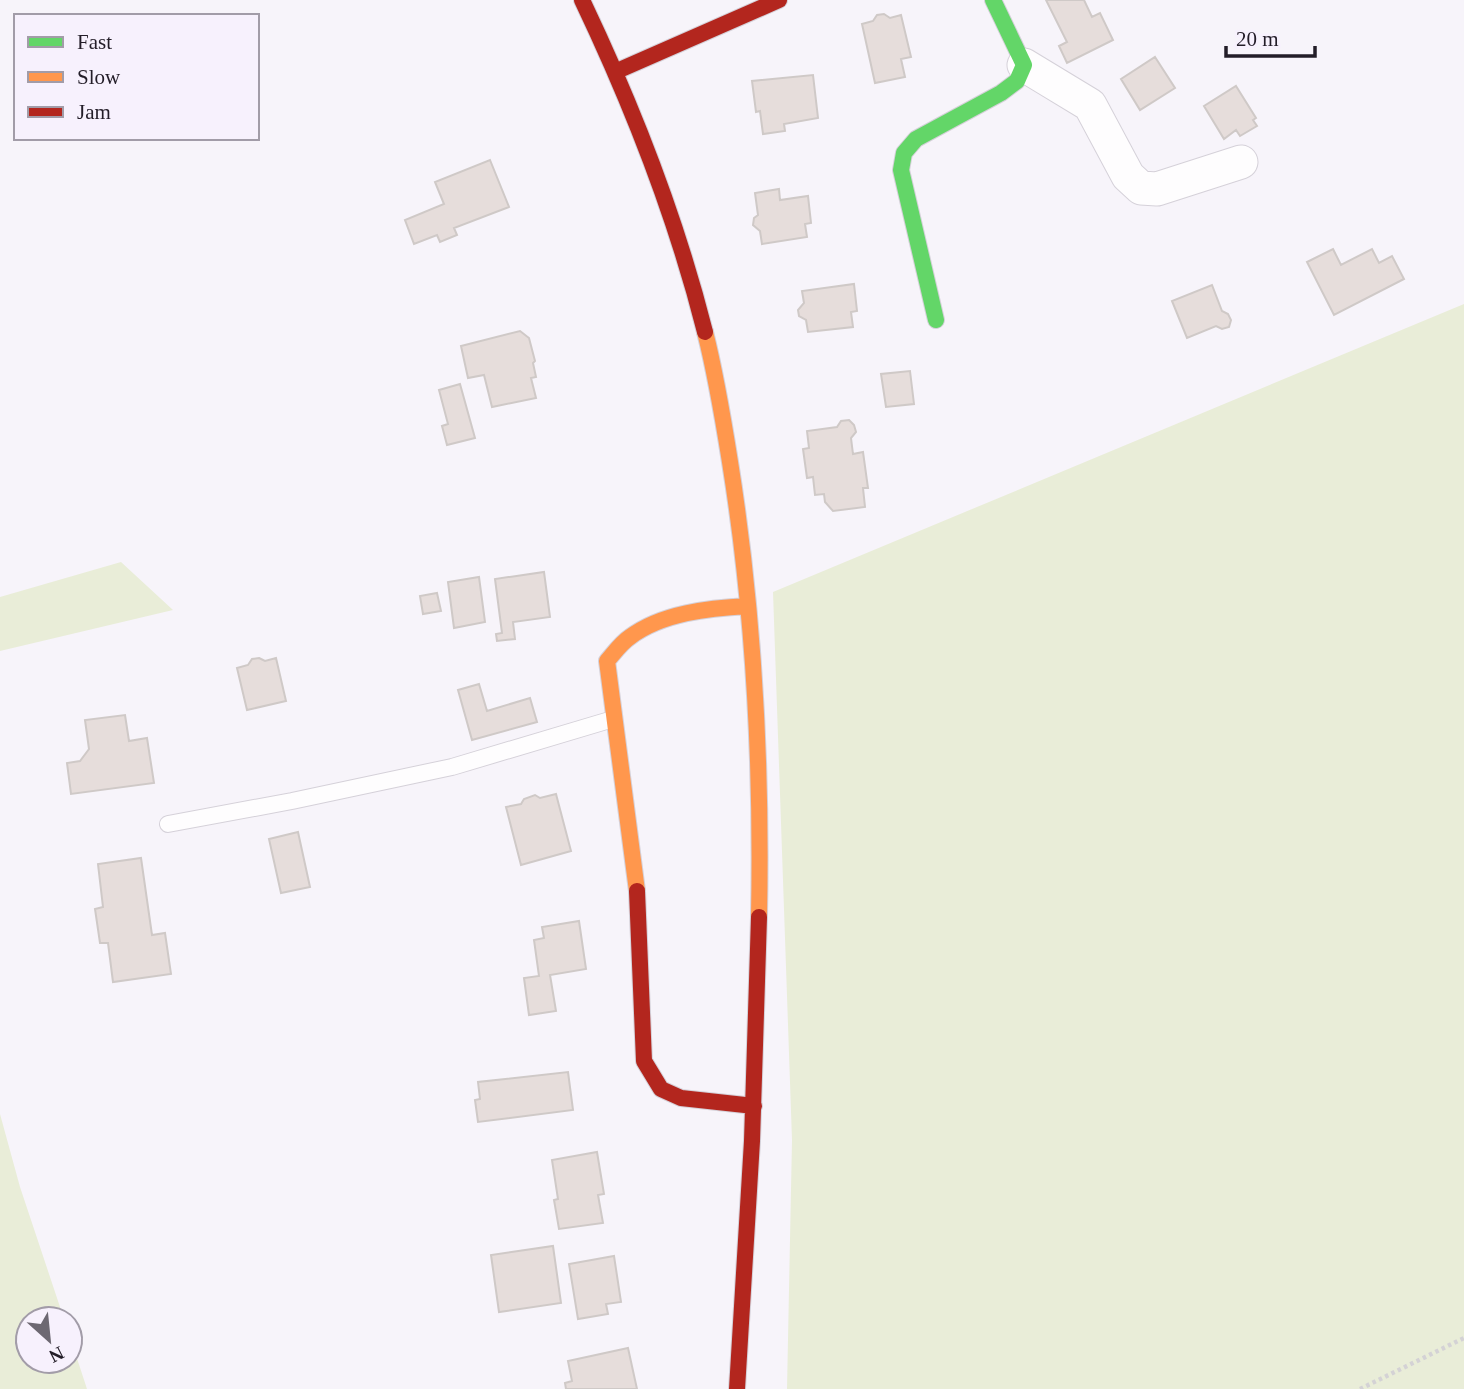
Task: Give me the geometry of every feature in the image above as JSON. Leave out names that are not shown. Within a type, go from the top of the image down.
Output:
[{"type":"street","points":[[582,0],[617,71],[658,176],[691,279],[719,395],[737,505],[756,714],[760,891],[754,1106],[737,1389]]},
{"type":"street","points":[[617,71],[779,0]]},
{"type":"street","points":[[993,0],[1024,65],[1090,105],[1128,176],[1141,188],[1157,189],[1241,162]]},
{"type":"street","points":[[936,320],[901,170],[904,153],[916,139],[1001,93],[1017,81],[1024,65]]},
{"type":"street","points":[[748,606],[666,620],[631,637],[607,661],[636,877],[645,1061],[661,1089],[681,1098],[754,1106]]},
{"type":"lane","points":[[168,824],[452,767],[613,719]]},
{"type":"path","points":[[1360,1389],[1464,1338]]},
{"type":"green space","points":[[1464,304],[1464,1389],[787,1389],[792,1140],[773,592]]},
{"type":"green space","points":[[121,562],[173,610],[0,651],[0,597]]},
{"type":"green space","points":[[0,1114],[20,1187],[59,1305],[14,1305],[14,1375],[82,1375],[87,1389],[0,1389]]},
{"type":"building","points":[[1046,0],[1084,0],[1092,17],[1100,13],[1113,40],[1067,63],[1059,46],[1067,42]]},
{"type":"building","points":[[884,14],[890,18],[901,15],[911,57],[901,59],[905,77],[875,83],[862,24]]},
{"type":"building","points":[[1155,57],[1175,88],[1140,110],[1121,79]]},
{"type":"building","points":[[813,75],[818,118],[784,124],[785,131],[763,134],[760,111],[756,112],[752,81]]},
{"type":"building","points":[[1236,86],[1256,118],[1253,120],[1257,126],[1240,136],[1236,130],[1224,139],[1204,106]]},
{"type":"building","points":[[490,160],[509,207],[454,228],[457,235],[440,242],[437,235],[414,244],[405,220],[444,204],[435,182]]},
{"type":"building","points":[[779,189],[780,200],[808,196],[811,223],[805,224],[807,237],[762,244],[760,231],[753,225],[754,218],[758,215],[755,193]]},
{"type":"building","points":[[1333,249],[1341,265],[1372,249],[1379,263],[1392,256],[1404,279],[1334,315],[1307,262]]},
{"type":"building","points":[[854,284],[857,311],[851,312],[853,327],[808,332],[806,320],[799,316],[798,310],[804,303],[802,291]]},
{"type":"building","points":[[1212,285],[1222,311],[1228,314],[1231,320],[1229,327],[1222,329],[1216,326],[1187,338],[1172,301]]},
{"type":"building","points":[[520,331],[529,338],[535,361],[533,363],[536,377],[531,378],[536,398],[492,407],[484,375],[468,378],[461,346]]},
{"type":"building","points":[[910,371],[914,404],[886,407],[881,374]]},
{"type":"building","points":[[460,384],[475,438],[447,445],[442,426],[448,424],[439,390]]},
{"type":"building","points":[[849,420],[856,432],[851,438],[853,454],[863,452],[868,488],[863,488],[865,507],[833,511],[825,502],[824,494],[815,495],[813,477],[807,478],[803,449],[809,448],[807,431],[837,427],[841,421]]},
{"type":"building","points":[[544,572],[550,617],[513,622],[515,639],[497,641],[496,634],[502,633],[495,579]]},
{"type":"building","points":[[479,577],[485,622],[454,628],[448,582]]},
{"type":"building","points":[[437,593],[441,611],[423,614],[420,596]]},
{"type":"building","points":[[259,658],[265,661],[276,658],[286,701],[247,710],[237,668]]},
{"type":"building","points":[[479,684],[487,711],[530,698],[537,722],[472,740],[458,690]]},
{"type":"building","points":[[125,715],[129,741],[147,738],[154,783],[71,794],[67,763],[80,761],[89,749],[85,720]]},
{"type":"building","points":[[556,794],[571,851],[521,865],[506,807],[521,804],[524,799],[535,795],[540,798]]},
{"type":"building","points":[[298,832],[310,887],[281,893],[269,839]]},
{"type":"building","points":[[141,858],[152,935],[165,933],[171,974],[113,982],[108,943],[100,943],[95,909],[103,907],[98,864]]},
{"type":"building","points":[[579,921],[586,969],[550,975],[556,1011],[529,1015],[524,978],[539,976],[534,940],[544,938],[542,927]]},
{"type":"building","points":[[568,1072],[573,1110],[478,1122],[475,1100],[480,1099],[478,1082]]},
{"type":"building","points":[[597,1152],[604,1194],[598,1195],[603,1223],[559,1229],[552,1160]]},
{"type":"building","points":[[553,1246],[561,1303],[499,1312],[491,1255]]},
{"type":"building","points":[[614,1256],[621,1302],[606,1304],[608,1314],[578,1319],[569,1264]]},
{"type":"building","points":[[628,1348],[637,1389],[566,1389],[565,1383],[572,1381],[568,1361]]},
{"type":"traffic: fast","points":[[936,320],[901,170],[904,153],[916,139],[1001,93],[1017,81],[1024,65],[993,0]]},
{"type":"traffic: slow","points":[[705,332],[730,462],[751,632],[759,803],[759,917]]},
{"type":"traffic: slow","points":[[637,891],[607,661],[627,639],[656,622],[702,610],[748,606]]},
{"type":"traffic: jam","points":[[582,0],[652,163],[681,247],[705,332]]},
{"type":"traffic: jam","points":[[617,71],[779,0]]},
{"type":"traffic: jam","points":[[637,891],[644,1061],[661,1089],[681,1098],[754,1106]]},
{"type":"traffic: jam","points":[[737,1389],[752,1141],[759,917]]}]
